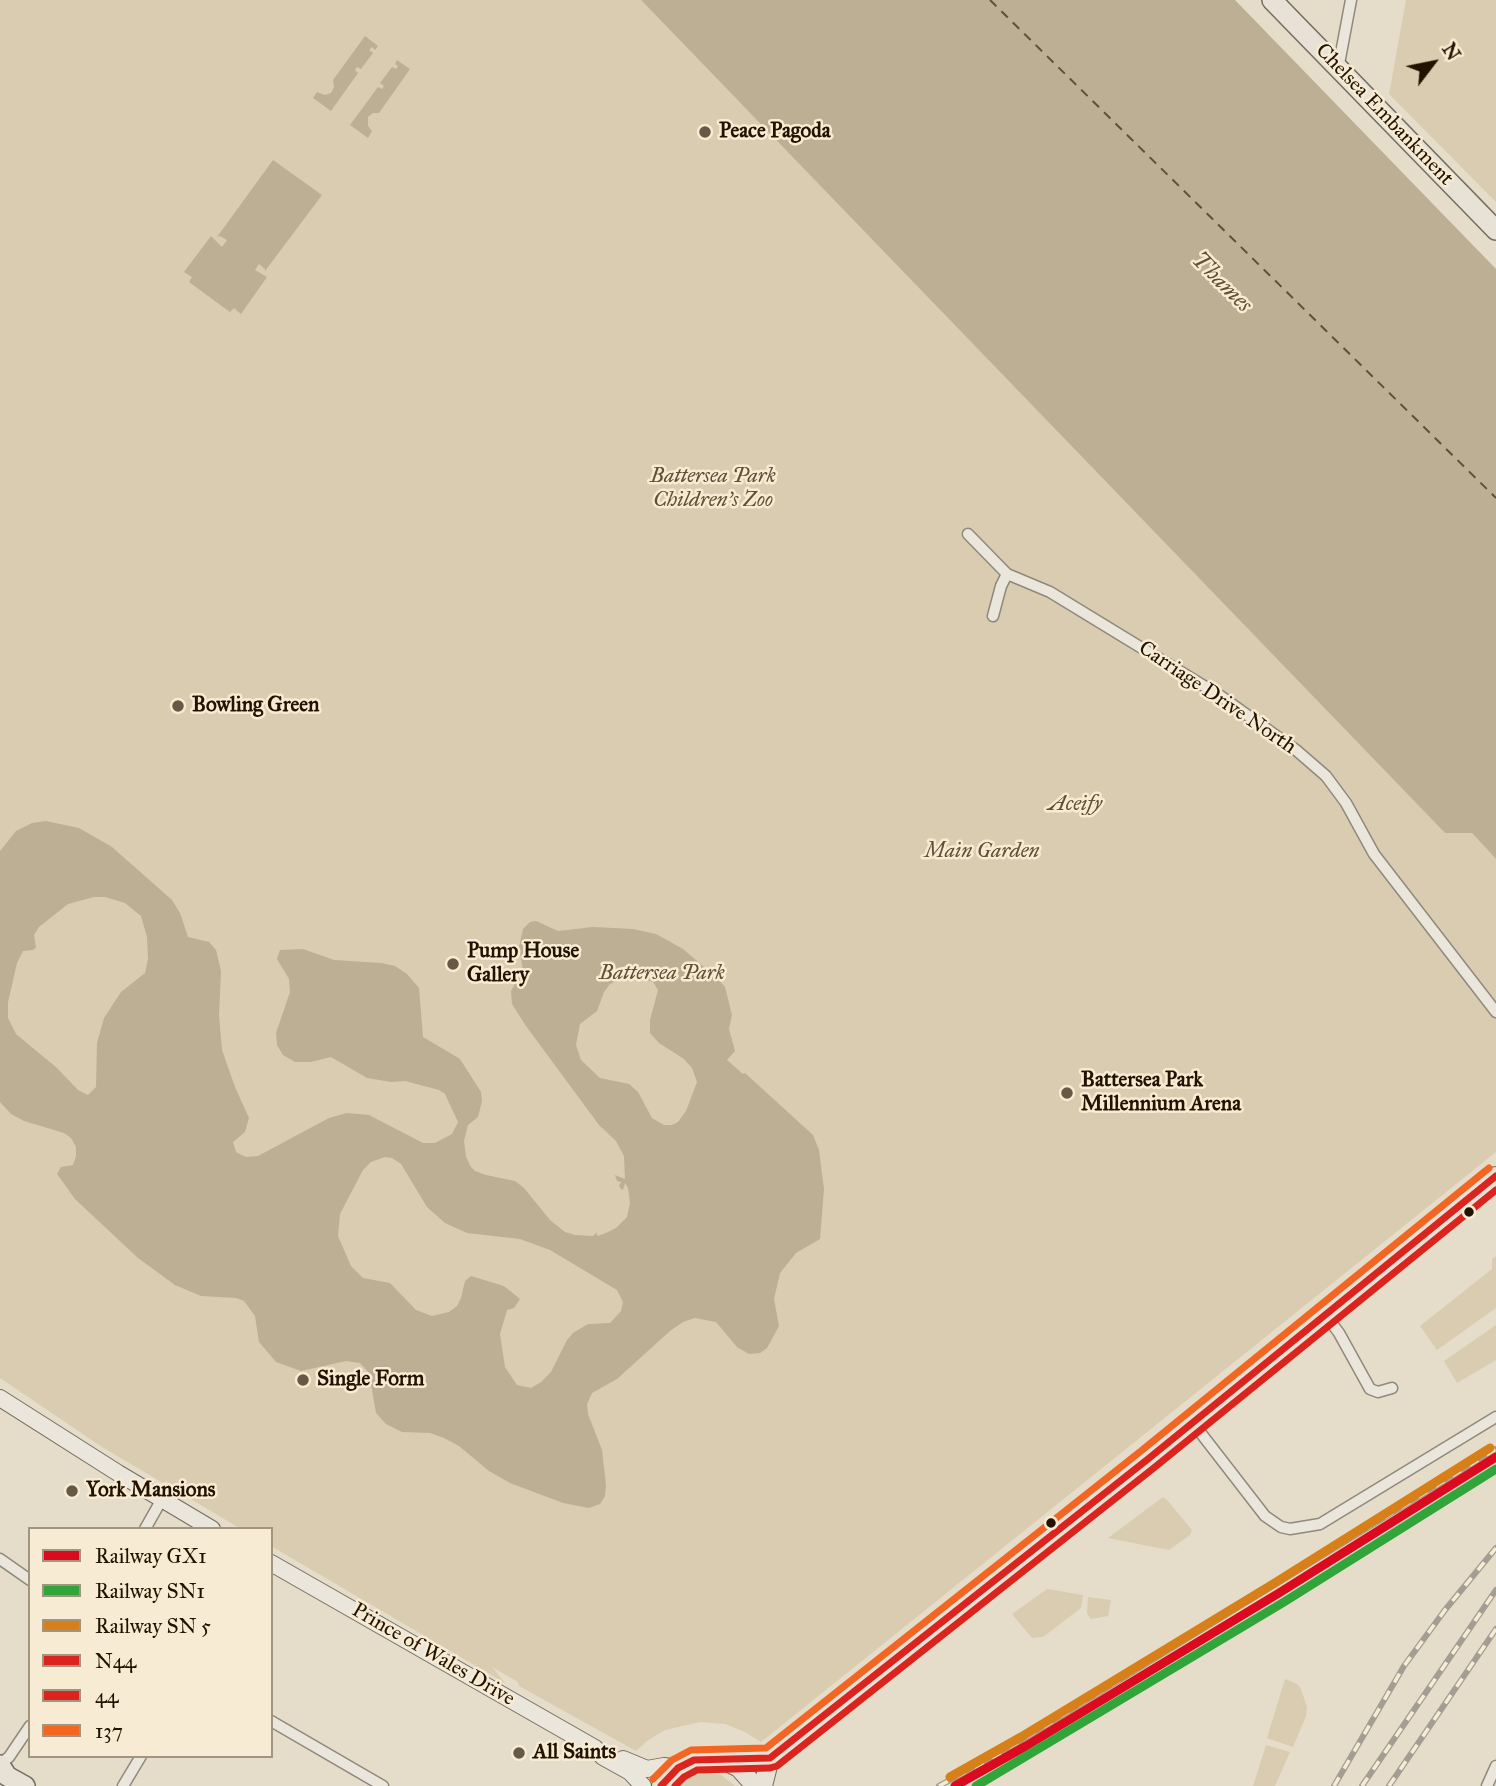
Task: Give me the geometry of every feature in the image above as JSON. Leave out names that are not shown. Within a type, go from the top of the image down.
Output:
[{"type":"highway","name":"Chelsea Embankment","points":[[1272,0],[1496,230]]},
{"type":"highway","points":[[2,1771],[25,1786]]},
{"type":"main road","points":[[661,1786],[678,1768],[703,1758],[770,1758],[1193,1423],[1496,1176]]},
{"type":"main road","points":[[763,1786],[770,1758]]},
{"type":"main road","points":[[723,1760],[739,1768],[755,1786]]},
{"type":"street","points":[[1338,69],[1351,0]]},
{"type":"street","name":"Carriage Drive North","points":[[968,534],[1007,574],[1050,592],[1222,697],[1296,750],[1326,776],[1346,803],[1374,854],[1496,1012]]},
{"type":"street","points":[[993,616],[1007,574]]},
{"type":"street","points":[[1325,1314],[1370,1388],[1378,1392],[1392,1388]]},
{"type":"street","points":[[0,1398],[209,1527]]},
{"type":"street","points":[[1193,1423],[1265,1516],[1281,1527],[1290,1529],[1320,1524],[1496,1418]]},
{"type":"street","points":[[146,1527],[162,1499]]},
{"type":"street","points":[[0,1559],[28,1579]]},
{"type":"street","name":"Prince of Wales Drive","points":[[273,1564],[595,1748],[647,1769],[664,1766],[678,1768]]},
{"type":"street","points":[[273,1722],[383,1786]]},
{"type":"street","points":[[2,1771],[27,1731]]},
{"type":"street","name":"Prince of Wales Drive","points":[[595,1748],[603,1757],[630,1772],[643,1786]]},
{"type":"street","points":[[123,1786],[140,1758]]},
{"type":"street","points":[[1488,1786],[1496,1766]]},
{"type":"green space","name":"Battersea Park","points":[[0,0],[641,0],[1445,833],[1472,833],[1496,859],[1496,1152],[761,1742],[725,1724],[700,1722],[665,1730],[636,1751],[519,1686],[518,1682],[492,1667],[505,1683],[273,1547],[273,1527],[238,1527],[184,1495],[185,1492],[166,1481],[163,1483],[102,1447],[0,1378]]},
{"type":"green space","points":[[1406,0],[1496,0],[1496,202],[1389,94]]},
{"type":"green space","points":[[1496,1256],[1496,1308],[1437,1350],[1420,1326],[1492,1269],[1492,1259]]},
{"type":"green space","points":[[1496,1325],[1496,1360],[1457,1383],[1444,1361]]},
{"type":"green space","points":[[1163,1497],[1192,1530],[1190,1535],[1169,1550],[1108,1538]]},
{"type":"green space","points":[[1047,1589],[1083,1595],[1081,1608],[1043,1637],[1032,1638],[1012,1614]]},
{"type":"green space","points":[[1088,1597],[1111,1600],[1108,1616],[1091,1619],[1087,1613]]},
{"type":"green space","points":[[1285,1679],[1297,1684],[1301,1689],[1307,1707],[1293,1747],[1267,1738]]},
{"type":"green space","points":[[1266,1745],[1290,1752],[1275,1786],[1253,1786]]},
{"type":"green space","points":[[692,1775],[721,1775],[735,1786],[676,1786]]},
{"type":"water","name":"Thames","points":[[641,0],[1235,0],[1496,269],[1496,859],[1472,833],[1445,833]]},
{"type":"water","points":[[365,36],[378,46],[375,50],[372,47],[369,50],[373,53],[361,69],[357,67],[355,70],[358,73],[331,111],[313,98],[317,92],[325,95],[331,93],[333,80]]},
{"type":"water","points":[[397,60],[410,69],[379,113],[368,117],[368,126],[372,131],[368,138],[350,125],[378,87],[382,89],[384,86],[380,83],[392,67],[396,69]]},
{"type":"water","points":[[273,160],[322,195],[265,271],[259,264],[255,270],[267,277],[241,314],[234,308],[230,312],[189,282],[192,277],[184,272],[211,236],[222,247],[227,240],[217,237]]},
{"type":"water","points":[[46,821],[79,828],[112,847],[172,900],[180,913],[188,937],[209,942],[216,950],[221,971],[219,1015],[222,1050],[249,1118],[245,1132],[233,1142],[236,1152],[246,1157],[258,1156],[329,1118],[347,1113],[369,1115],[423,1143],[435,1143],[452,1134],[458,1122],[445,1094],[439,1090],[405,1081],[367,1078],[331,1057],[311,1062],[295,1062],[283,1055],[277,1045],[276,1033],[290,992],[289,979],[277,959],[280,950],[303,949],[334,960],[395,966],[407,974],[419,988],[423,1037],[460,1059],[481,1092],[478,1117],[468,1125],[464,1141],[466,1157],[471,1167],[486,1175],[515,1181],[550,1220],[565,1232],[575,1235],[593,1236],[596,1233],[598,1236],[616,1228],[627,1217],[630,1203],[628,1188],[625,1183],[623,1190],[621,1189],[621,1182],[617,1181],[615,1175],[625,1179],[624,1156],[616,1141],[599,1125],[512,1004],[511,991],[523,970],[519,947],[523,929],[530,922],[536,921],[558,931],[593,927],[633,929],[656,934],[683,949],[725,987],[732,1015],[729,1029],[735,1051],[727,1060],[813,1135],[819,1150],[824,1189],[820,1239],[796,1253],[780,1273],[774,1299],[779,1326],[767,1348],[760,1353],[749,1354],[737,1347],[716,1322],[695,1318],[670,1331],[617,1379],[592,1393],[587,1404],[588,1414],[602,1450],[606,1485],[605,1496],[600,1504],[589,1508],[563,1503],[510,1483],[444,1438],[430,1433],[402,1432],[386,1424],[376,1413],[369,1373],[360,1363],[346,1361],[301,1371],[276,1362],[259,1342],[255,1316],[244,1301],[201,1296],[175,1285],[138,1258],[75,1199],[57,1174],[61,1167],[73,1165],[76,1147],[71,1138],[64,1133],[24,1121],[11,1114],[0,1102],[0,851],[16,831],[32,823]],"holes":[[[94,897],[125,903],[141,916],[147,937],[148,959],[145,973],[121,992],[104,1018],[97,1043],[96,1087],[88,1095],[78,1090],[57,1068],[16,1034],[8,1018],[8,1002],[17,963],[23,951],[36,947],[34,935],[39,927],[68,904]],[[640,978],[653,982],[658,990],[650,1020],[650,1033],[692,1068],[697,1082],[686,1111],[678,1122],[672,1125],[664,1125],[652,1118],[638,1092],[629,1084],[600,1078],[581,1060],[576,1045],[580,1024],[597,1011],[604,992],[610,984],[618,980]],[[385,1157],[401,1164],[427,1207],[445,1223],[467,1233],[520,1239],[550,1250],[617,1290],[623,1302],[621,1311],[610,1323],[588,1324],[573,1333],[551,1372],[541,1382],[531,1388],[517,1385],[505,1367],[500,1334],[507,1310],[514,1308],[520,1299],[504,1286],[471,1276],[465,1281],[457,1306],[449,1312],[432,1316],[416,1310],[390,1283],[363,1278],[351,1266],[338,1236],[340,1214],[363,1170],[371,1162]]]},
{"type":"ferry route","points":[[990,0],[1496,498]]},
{"type":"railway","points":[[939,1786],[1050,1723],[1496,1449]]},
{"type":"railway","points":[[1334,1786],[1404,1666],[1496,1548]]},
{"type":"railway","points":[[1362,1786],[1496,1590]]},
{"type":"railway","points":[[1389,1786],[1496,1629]]},
{"type":"rail line","name":"GX1","points":[[955,1786],[1279,1593],[1496,1457]]},
{"type":"rail line","name":"SN1","points":[[976,1786],[1284,1602],[1496,1469]]},
{"type":"transit line","name":"137","points":[[653,1779],[672,1760],[691,1750],[766,1748],[1141,1451],[1489,1168]]},
{"type":"transit line","name":"N44","points":[[661,1786],[678,1768],[694,1760],[770,1758],[1148,1459],[1496,1176]]},
{"type":"transit line","name":"44","points":[[675,1786],[697,1770],[777,1766],[1155,1467],[1496,1190]]},
{"type":"transit line","points":[[950,1777],[1273,1584],[1490,1448]]},
{"type":"place","name":"Peace Pagoda","points":[[705,132]]},
{"type":"place","name":"Bowling Green","points":[[178,706]]},
{"type":"place","name":"Pump House Gallery","points":[[453,964]]},
{"type":"place","name":"Battersea Park Millennium Arena","points":[[1067,1093]]},
{"type":"place","name":"Single Form","points":[[303,1380]]},
{"type":"place","name":"York Mansions","points":[[72,1491]]},
{"type":"place","name":"All Saints","points":[[519,1753]]},
{"type":"park label","name":"Battersea Park Children's Zoo","points":[[713,489]]},
{"type":"park label","name":"Aceify","points":[[1075,805]]},
{"type":"park label","name":"Main Garden","points":[[982,852]]}]
